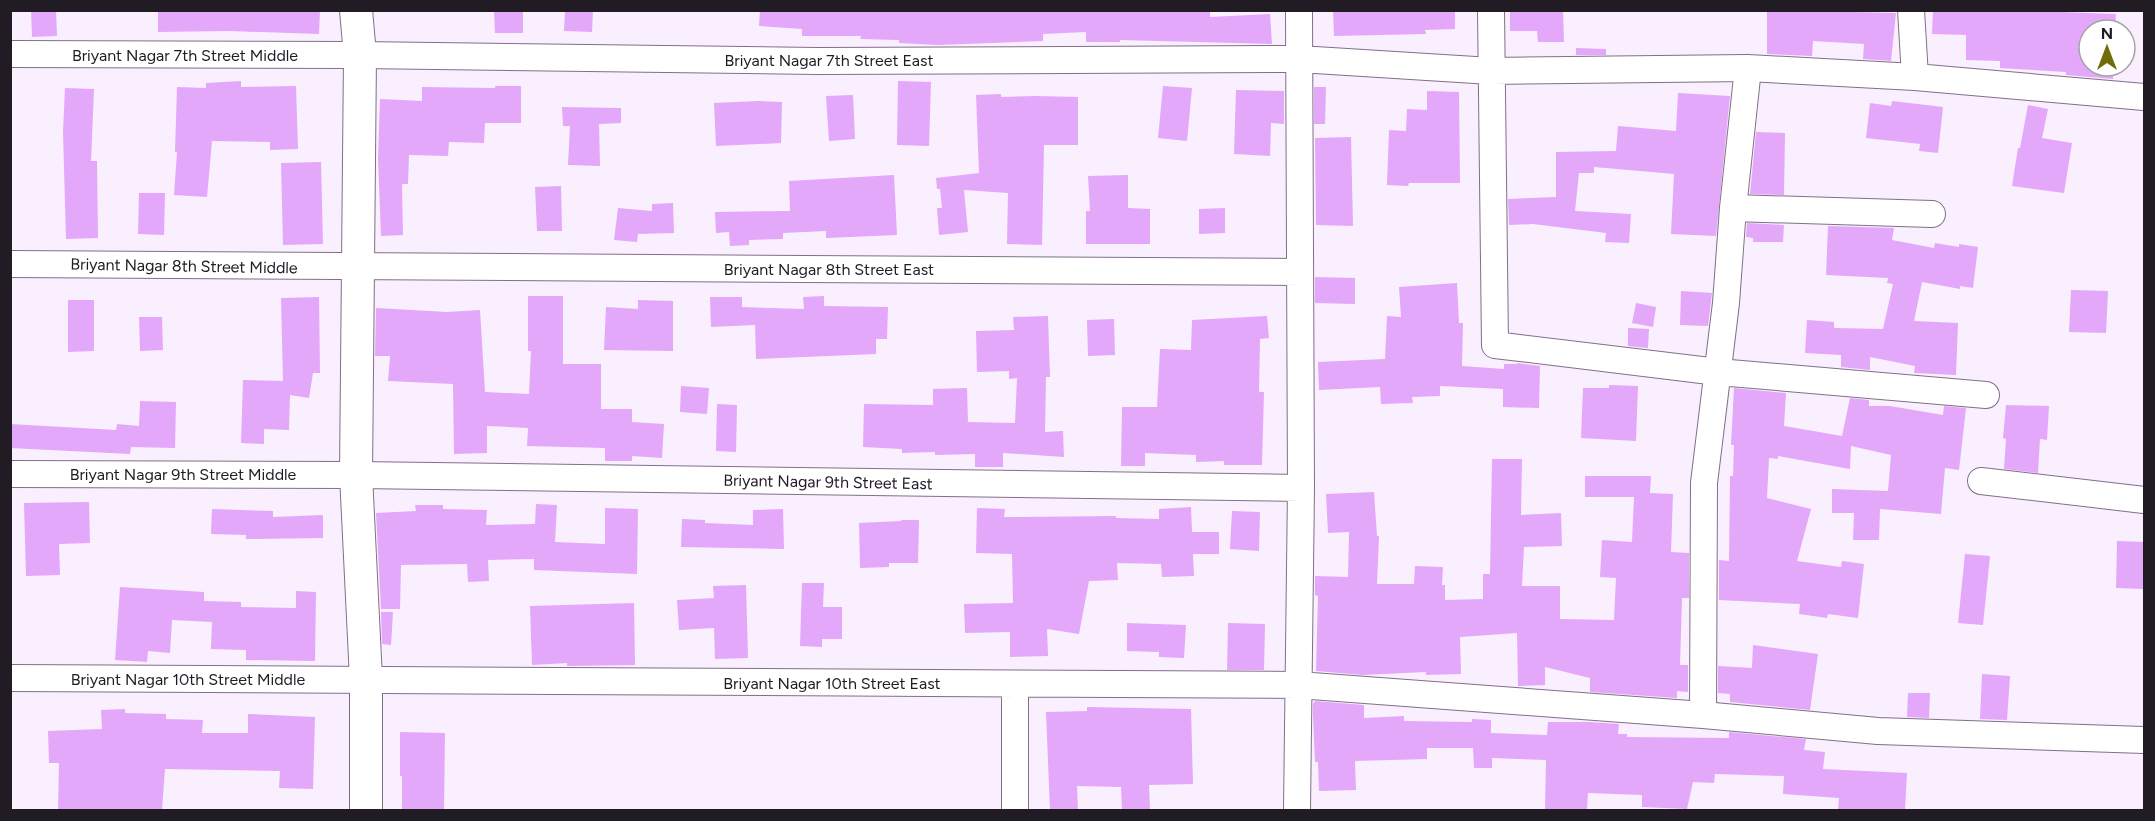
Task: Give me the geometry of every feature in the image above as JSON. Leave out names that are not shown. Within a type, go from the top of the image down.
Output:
[{"type":"street","points":[[356,10],[360,55],[356,475],[366,679],[366,810]]},
{"type":"street","points":[[1297,810],[1301,488],[1299,10]]},
{"type":"street","points":[[1491,10],[1495,345],[1718,372],[1986,395]]},
{"type":"street","points":[[1911,10],[1915,77]]},
{"type":"street","name":"Briyant Nagar 7th Street Middle","points":[[10,54],[360,55]]},
{"type":"street","name":"Briyant Nagar 7th Street East","points":[[360,55],[818,61],[1299,59],[1491,71],[1748,68],[1915,77],[2145,97]]},
{"type":"street","points":[[1703,715],[1704,483],[1726,303],[1733,208],[1748,68]]},
{"type":"street","points":[[1733,208],[1932,214]]},
{"type":"street","name":"Briyant Nagar 8th Street Middle","points":[[10,264],[358,268]]},
{"type":"street","name":"Briyant Nagar 8th Street East","points":[[358,268],[825,268],[1299,272]]},
{"type":"street","name":"Briyant Nagar 9th Street Middle","points":[[10,474],[356,475]]},
{"type":"street","name":"Briyant Nagar 9th Street East","points":[[356,475],[1301,488]]},
{"type":"street","points":[[1981,481],[2145,500]]},
{"type":"street","name":"Briyant Nagar 10th Street Middle","points":[[10,678],[366,679]]},
{"type":"street","name":"Briyant Nagar 10th Street East","points":[[366,679],[1298,685],[1703,715],[1878,731],[2145,740]]},
{"type":"street","points":[[1015,684],[1015,810]]},
{"type":"building","points":[[31,10],[56,10],[57,36],[32,37]]},
{"type":"building","points":[[158,10],[320,10],[319,34],[229,31],[158,32]]},
{"type":"building","points":[[494,10],[523,10],[523,33],[495,33]]},
{"type":"building","points":[[565,10],[593,10],[592,32],[564,31]]},
{"type":"building","points":[[760,10],[1210,10],[1210,17],[1270,14],[1272,44],[1120,40],[1120,42],[1086,42],[1086,32],[1043,34],[1043,41],[938,45],[899,43],[899,40],[860,39],[861,36],[802,36],[802,29],[759,26]]},
{"type":"building","points":[[1333,10],[1455,10],[1455,29],[1425,30],[1426,34],[1334,36]]},
{"type":"building","points":[[1510,10],[1563,10],[1564,42],[1538,42],[1537,31],[1510,31]]},
{"type":"building","points":[[1767,10],[1896,13],[1891,61],[1863,59],[1864,44],[1813,41],[1812,56],[1767,54]]},
{"type":"building","points":[[1933,10],[2062,10],[2062,12],[2116,14],[2116,18],[2077,18],[2077,76],[2066,75],[2066,72],[2000,68],[2000,61],[1966,60],[1966,35],[1932,34]]},
{"type":"building","points":[[1576,48],[1606,49],[1606,55],[1576,55]]},
{"type":"building","points":[[241,81],[241,87],[296,86],[298,149],[270,150],[270,142],[212,141],[207,197],[174,195],[177,152],[175,152],[177,87],[206,88],[206,83]]},
{"type":"building","points":[[898,81],[931,82],[929,146],[897,145]]},
{"type":"building","points":[[495,86],[521,86],[521,123],[485,123],[484,143],[449,142],[448,156],[409,155],[408,184],[402,184],[403,235],[381,236],[378,158],[380,99],[422,101],[422,87],[495,88]]},
{"type":"building","points":[[1163,86],[1192,88],[1187,141],[1158,138]]},
{"type":"building","points":[[1314,87],[1326,87],[1325,124],[1314,124]]},
{"type":"building","points":[[65,88],[94,89],[91,161],[97,161],[98,238],[66,239],[63,132]]},
{"type":"building","points":[[1236,90],[1284,91],[1284,124],[1271,123],[1270,156],[1234,154]]},
{"type":"building","points":[[1427,91],[1459,92],[1460,183],[1387,185],[1389,130],[1406,131],[1407,109],[1427,110]]},
{"type":"building","points":[[1678,93],[1730,96],[1716,236],[1671,234],[1674,174],[1594,167],[1594,173],[1579,173],[1575,211],[1631,214],[1629,243],[1605,242],[1606,233],[1533,224],[1509,225],[1508,199],[1556,197],[1556,152],[1616,151],[1618,126],[1676,131]]},
{"type":"building","points":[[1001,94],[1001,97],[1078,97],[1078,145],[1044,145],[1042,245],[1007,244],[1008,193],[964,190],[968,232],[939,235],[937,208],[942,208],[936,178],[979,173],[976,95]]},
{"type":"building","points":[[853,95],[855,139],[829,141],[826,96]]},
{"type":"building","points":[[1892,101],[1943,107],[1938,153],[1919,151],[1920,144],[1866,138],[1870,103],[1891,106]]},
{"type":"building","points":[[782,102],[781,143],[716,146],[714,103]]},
{"type":"building","points":[[2028,105],[2048,109],[2042,138],[2072,143],[2064,193],[2012,186]]},
{"type":"building","points":[[562,107],[621,108],[621,123],[599,124],[600,166],[568,165],[570,126],[563,126]]},
{"type":"building","points":[[1756,132],[1785,133],[1784,195],[1750,194]]},
{"type":"building","points":[[1351,137],[1353,226],[1316,225],[1315,138]]},
{"type":"building","points":[[321,162],[323,244],[283,245],[281,163]]},
{"type":"building","points":[[894,175],[897,235],[826,238],[826,231],[783,233],[783,239],[749,240],[749,245],[730,246],[729,232],[716,233],[715,212],[790,211],[789,181]]},
{"type":"building","points":[[1128,175],[1128,208],[1150,209],[1150,244],[1086,244],[1086,211],[1090,211],[1088,176]]},
{"type":"building","points":[[561,186],[562,231],[537,231],[535,187]]},
{"type":"building","points":[[139,193],[165,193],[164,235],[138,234]]},
{"type":"building","points":[[673,203],[674,233],[638,234],[637,242],[614,240],[618,208],[652,211],[652,204]]},
{"type":"building","points":[[1225,208],[1225,233],[1199,234],[1199,209]]},
{"type":"building","points":[[1747,223],[1784,225],[1783,242],[1753,242],[1753,238],[1746,237]]},
{"type":"building","points":[[1828,226],[1894,228],[1892,240],[1934,248],[1935,243],[1978,247],[1973,288],[1960,286],[1960,289],[1922,282],[1914,321],[1958,323],[1956,375],[1914,373],[1915,366],[1870,357],[1870,370],[1841,367],[1841,355],[1805,353],[1807,320],[1834,322],[1834,328],[1883,329],[1893,284],[1887,283],[1888,278],[1826,275]]},
{"type":"building","points":[[1315,277],[1355,278],[1355,304],[1315,303]]},
{"type":"building","points":[[1457,283],[1459,323],[1463,323],[1462,366],[1504,369],[1504,364],[1517,363],[1540,366],[1539,408],[1503,407],[1503,389],[1440,386],[1440,396],[1412,397],[1413,403],[1381,404],[1380,387],[1319,390],[1318,362],[1385,359],[1387,316],[1401,317],[1399,287]]},
{"type":"building","points":[[2071,290],[2108,291],[2106,333],[2069,332]]},
{"type":"building","points":[[1681,291],[1712,293],[1708,326],[1680,325]]},
{"type":"building","points":[[528,296],[563,296],[563,364],[601,364],[601,409],[632,409],[632,422],[664,424],[662,458],[632,456],[632,461],[605,461],[605,448],[527,446],[528,428],[487,426],[487,453],[454,454],[453,384],[388,381],[390,356],[375,356],[376,308],[447,312],[480,310],[485,392],[529,394],[531,351],[528,351]]},
{"type":"building","points":[[824,296],[824,306],[888,307],[887,339],[876,339],[876,354],[756,359],[755,325],[711,327],[710,297],[742,297],[742,307],[804,309],[803,297]]},
{"type":"building","points":[[319,297],[320,373],[313,373],[309,398],[290,395],[289,430],[264,429],[264,444],[241,443],[243,380],[283,381],[281,298]]},
{"type":"building","points":[[68,300],[94,300],[94,351],[68,352]]},
{"type":"building","points":[[638,300],[673,301],[673,351],[604,350],[606,307],[638,309]]},
{"type":"building","points":[[1636,303],[1656,307],[1653,327],[1632,323]]},
{"type":"building","points":[[1048,316],[1050,377],[1046,377],[1045,432],[1063,431],[1064,457],[1003,453],[1003,467],[975,467],[975,454],[902,453],[902,449],[863,447],[864,404],[933,405],[933,389],[967,388],[968,422],[1015,423],[1017,378],[1009,379],[1009,371],[977,372],[976,331],[1014,330],[1013,317]]},
{"type":"building","points":[[1267,316],[1269,338],[1260,339],[1259,392],[1264,392],[1262,465],[1224,465],[1224,461],[1196,462],[1196,455],[1145,453],[1145,466],[1121,466],[1122,407],[1157,407],[1160,349],[1191,350],[1192,320]]},
{"type":"building","points":[[139,317],[162,317],[163,350],[140,351]]},
{"type":"building","points":[[1114,319],[1115,355],[1088,356],[1087,320]]},
{"type":"building","points":[[1628,328],[1649,329],[1648,348],[1628,346]]},
{"type":"building","points":[[1609,385],[1638,386],[1636,441],[1581,438],[1583,388],[1609,388]]},
{"type":"building","points":[[681,386],[709,388],[707,414],[680,412]]},
{"type":"building","points":[[1734,388],[1786,393],[1784,426],[1842,436],[1850,398],[1869,400],[1869,406],[1890,406],[1943,415],[1944,406],[1966,408],[1959,470],[1945,468],[1941,514],[1880,509],[1879,540],[1853,540],[1854,513],[1832,513],[1832,489],[1888,491],[1891,455],[1851,446],[1850,469],[1778,456],[1778,459],[1769,458],[1767,498],[1811,509],[1797,561],[1841,567],[1842,561],[1864,564],[1858,618],[1828,614],[1827,618],[1799,614],[1800,604],[1719,600],[1719,560],[1729,561]]},
{"type":"building","points":[[140,401],[176,402],[175,448],[131,447],[130,454],[10,448],[10,424],[116,430],[117,424],[139,426]]},
{"type":"building","points":[[717,404],[737,405],[736,452],[716,451]]},
{"type":"building","points":[[2006,405],[2049,406],[2047,440],[2040,439],[2038,473],[2004,469],[2006,439],[2003,438]]},
{"type":"building","points":[[1492,459],[1522,459],[1521,515],[1561,513],[1562,546],[1524,547],[1522,586],[1560,586],[1560,619],[1614,620],[1616,578],[1600,577],[1602,540],[1632,542],[1634,497],[1585,497],[1585,476],[1651,476],[1650,493],[1673,494],[1671,552],[1689,553],[1689,598],[1682,598],[1680,665],[1688,665],[1688,692],[1677,691],[1677,698],[1590,692],[1590,678],[1545,667],[1545,685],[1518,686],[1517,633],[1460,637],[1461,674],[1426,675],[1426,672],[1362,675],[1316,671],[1318,596],[1315,595],[1315,576],[1348,577],[1349,532],[1328,533],[1326,494],[1374,492],[1377,536],[1379,536],[1377,584],[1414,584],[1415,566],[1443,567],[1442,585],[1445,585],[1445,600],[1483,599],[1483,574],[1490,574]]},
{"type":"building","points":[[89,502],[90,543],[59,544],[60,575],[26,576],[24,503]]},
{"type":"building","points":[[536,504],[557,505],[555,542],[605,544],[605,508],[638,509],[637,574],[534,570],[534,559],[488,560],[489,581],[468,582],[467,564],[401,565],[400,609],[381,609],[376,513],[416,511],[415,505],[443,505],[443,509],[487,510],[486,525],[535,524]]},
{"type":"building","points":[[1191,507],[1192,532],[1219,532],[1219,554],[1193,554],[1194,576],[1162,577],[1161,564],[1117,563],[1118,580],[1089,581],[1079,634],[1047,629],[1048,656],[1010,657],[1010,632],[965,633],[964,604],[1013,603],[1012,554],[976,553],[977,508],[1005,509],[1004,517],[1116,516],[1116,518],[1159,519],[1159,509]]},
{"type":"building","points":[[212,509],[273,511],[273,517],[323,515],[323,538],[246,539],[246,535],[211,534]]},
{"type":"building","points":[[783,509],[784,549],[681,547],[682,519],[705,520],[705,523],[753,525],[753,510]]},
{"type":"building","points":[[1232,511],[1260,512],[1259,551],[1230,549]]},
{"type":"building","points":[[919,520],[918,563],[889,563],[889,567],[860,568],[859,523]]},
{"type":"building","points":[[2117,541],[2144,542],[2143,589],[2116,588]]},
{"type":"building","points":[[1965,554],[1990,556],[1983,625],[1958,623]]},
{"type":"building","points":[[802,583],[824,583],[823,607],[842,607],[842,639],[822,639],[822,647],[800,646]]},
{"type":"building","points":[[746,585],[748,658],[715,659],[714,628],[679,630],[677,600],[714,598],[713,586]]},
{"type":"building","points":[[120,587],[204,592],[204,601],[241,602],[241,607],[296,608],[296,591],[316,592],[315,661],[246,660],[246,650],[211,649],[212,622],[172,620],[170,653],[148,651],[147,662],[115,660]]},
{"type":"building","points":[[634,603],[635,665],[567,666],[567,663],[532,665],[530,606]]},
{"type":"building","points":[[381,612],[393,612],[391,645],[382,644]]},
{"type":"building","points":[[1127,623],[1186,625],[1184,658],[1159,657],[1159,652],[1127,651]]},
{"type":"building","points":[[1228,623],[1265,624],[1264,670],[1227,670]]},
{"type":"building","points":[[1753,645],[1818,654],[1810,710],[1730,702],[1730,694],[1718,693],[1718,666],[1752,668]]},
{"type":"building","points":[[1982,674],[2010,676],[2007,720],[1980,719]]},
{"type":"building","points":[[1908,693],[1930,693],[1929,718],[1907,717]]},
{"type":"building","points":[[1315,701],[1364,705],[1364,718],[1404,716],[1404,721],[1491,720],[1491,733],[1547,735],[1548,722],[1589,722],[1619,724],[1618,734],[1627,734],[1627,737],[1729,738],[1729,732],[1806,739],[1804,750],[1825,752],[1823,769],[1907,773],[1905,810],[1838,810],[1839,798],[1783,794],[1784,776],[1715,774],[1714,783],[1693,782],[1687,809],[1642,807],[1642,795],[1588,793],[1587,810],[1545,810],[1546,760],[1492,758],[1492,768],[1474,768],[1473,748],[1427,748],[1427,759],[1355,761],[1356,790],[1319,791],[1318,762],[1315,762],[1313,704]]},
{"type":"building","points":[[1087,707],[1191,709],[1193,784],[1149,785],[1150,810],[1122,810],[1121,787],[1077,786],[1078,810],[1050,810],[1046,712],[1087,711]]},
{"type":"building","points":[[125,709],[125,713],[166,714],[166,719],[203,720],[202,733],[248,733],[248,714],[315,717],[313,789],[279,788],[280,771],[165,769],[162,810],[58,810],[59,763],[49,763],[48,731],[102,729],[101,710]]},
{"type":"building","points":[[400,732],[445,733],[444,810],[402,810]]}]
